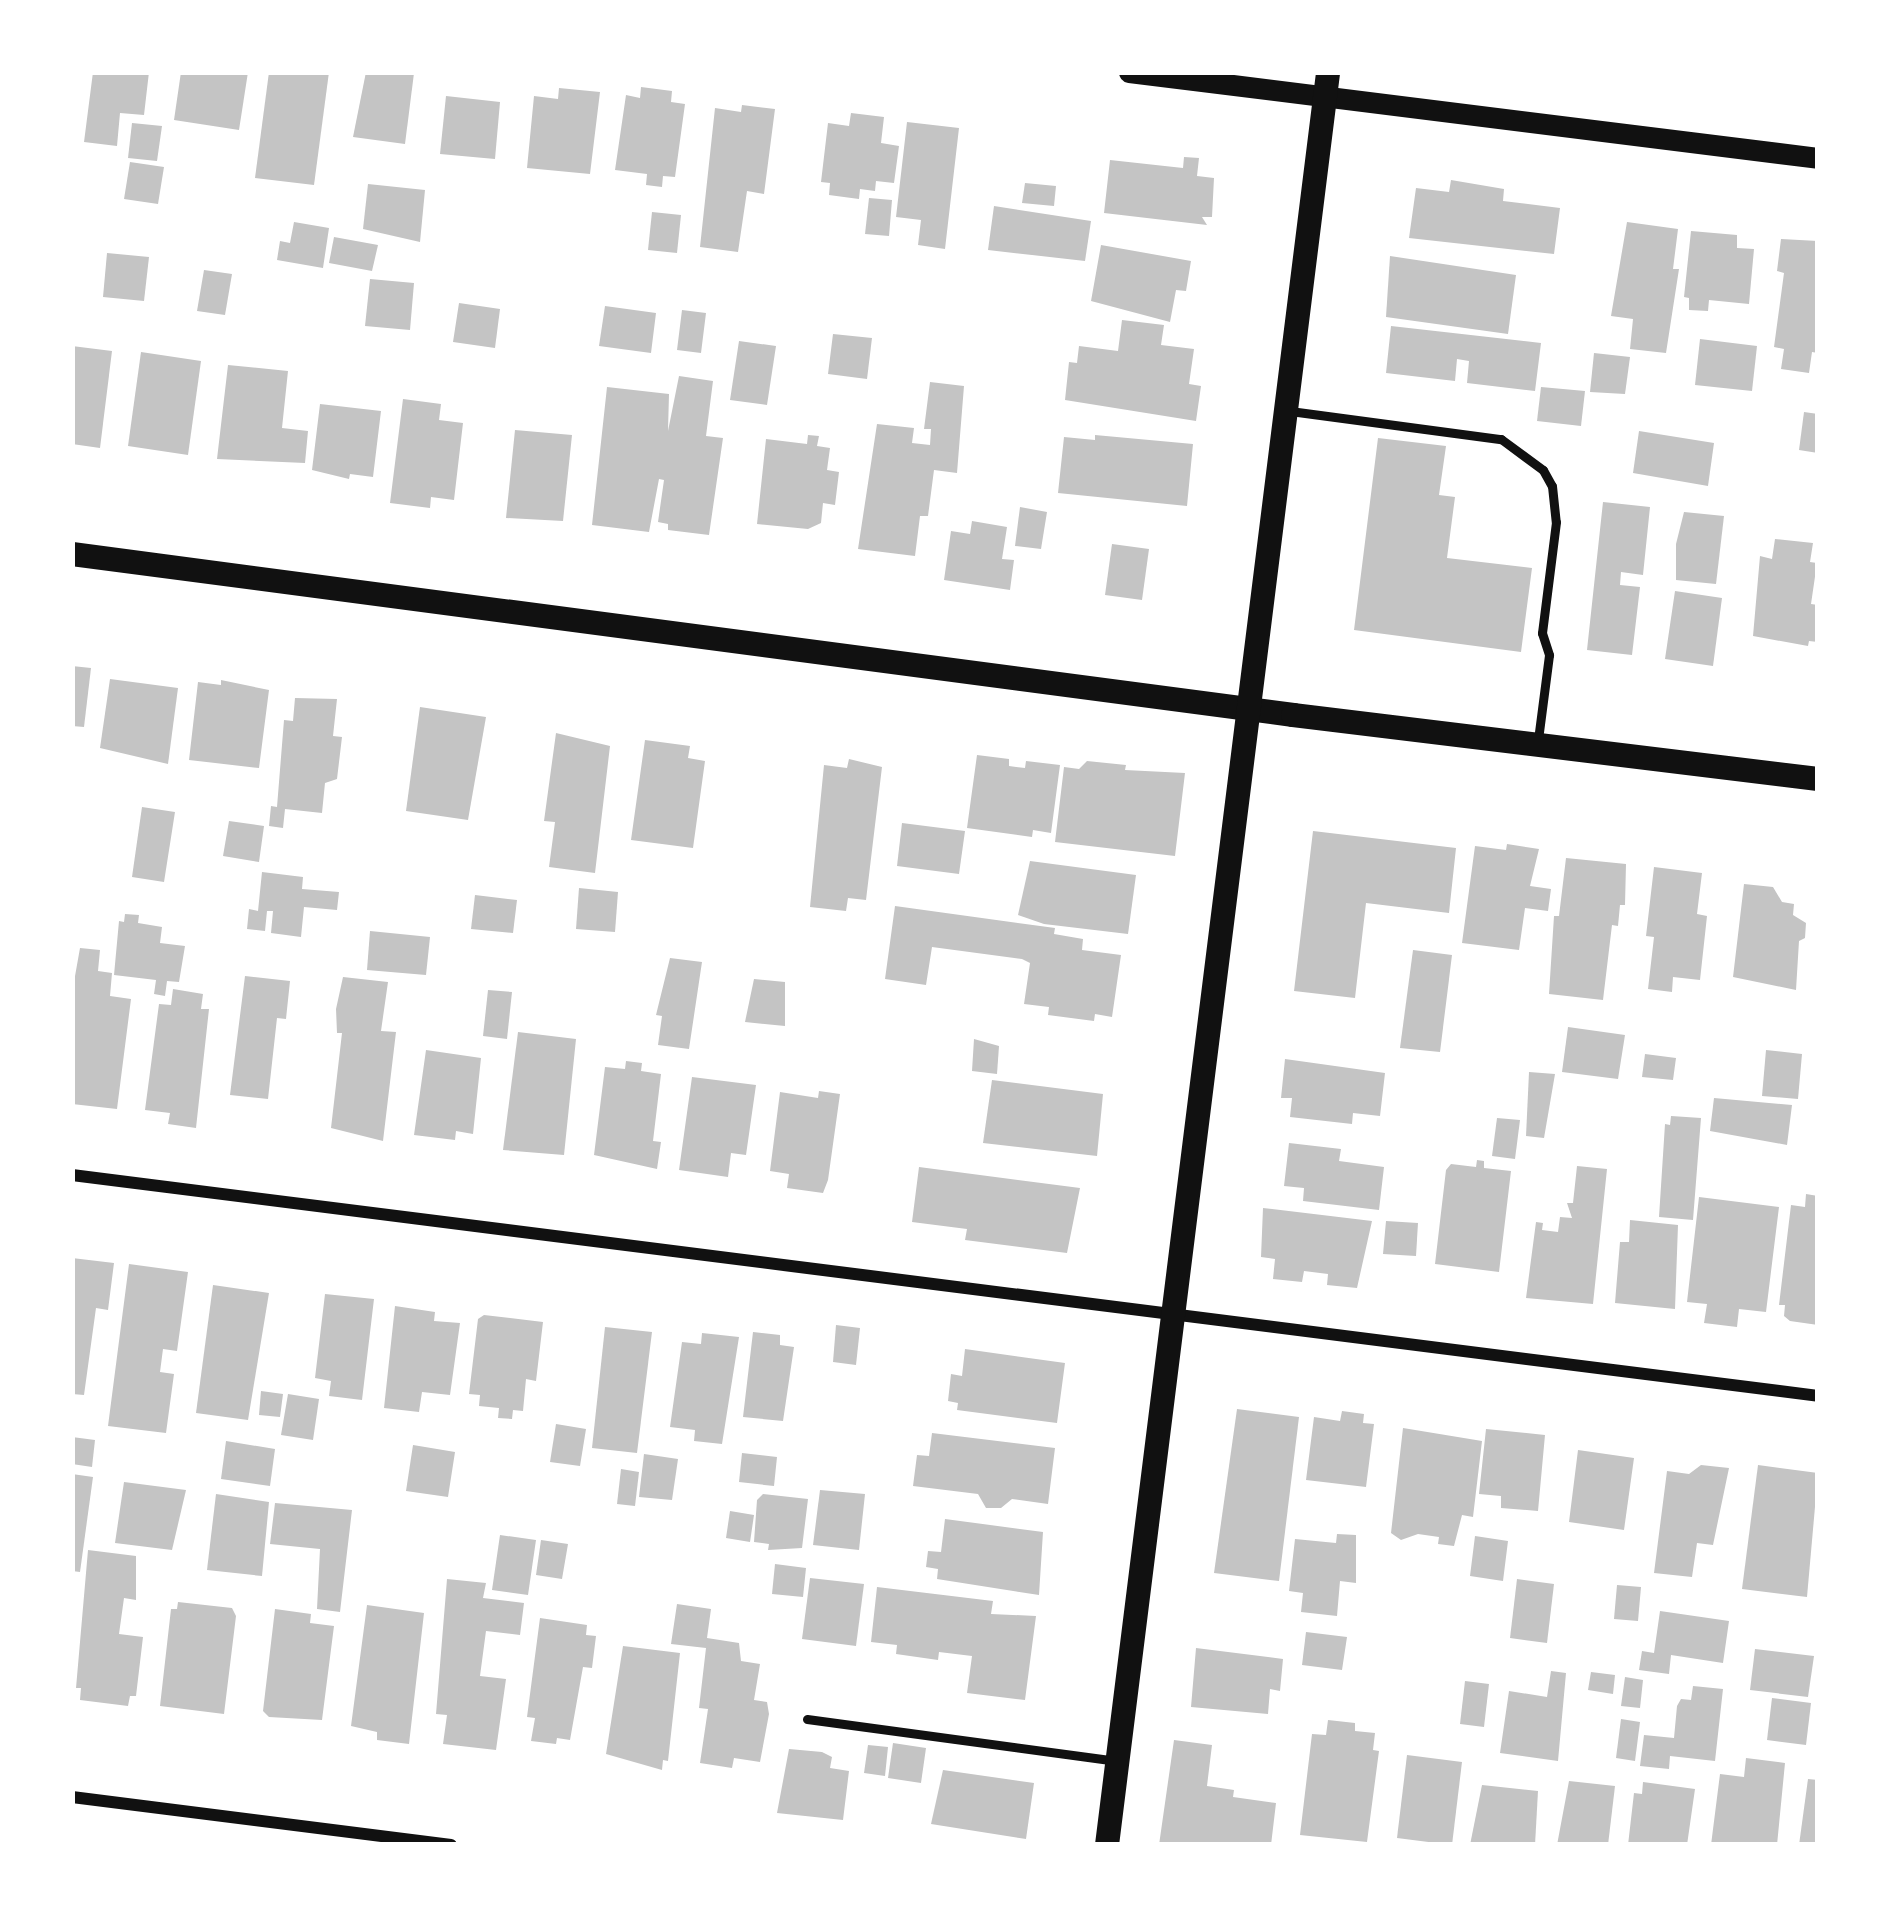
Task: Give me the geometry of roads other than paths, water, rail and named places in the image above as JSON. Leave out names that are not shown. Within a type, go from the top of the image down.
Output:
[{"type":"main road","points":[[1107,1845],[1326,85]]},
{"type":"main road","points":[[72,554],[1246,709],[1818,779]]},
{"type":"street","points":[[1129,72],[1326,85],[1818,158]]},
{"type":"street","points":[[72,1175],[1818,1396]]},
{"type":"street","points":[[72,1797],[451,1845]]},
{"type":"lane","points":[[1285,410],[1502,439],[1543,470],[1552,486],[1556,522],[1541,633],[1549,655],[1538,745]]},
{"type":"lane","points":[[807,1720],[1117,1761]]}]
